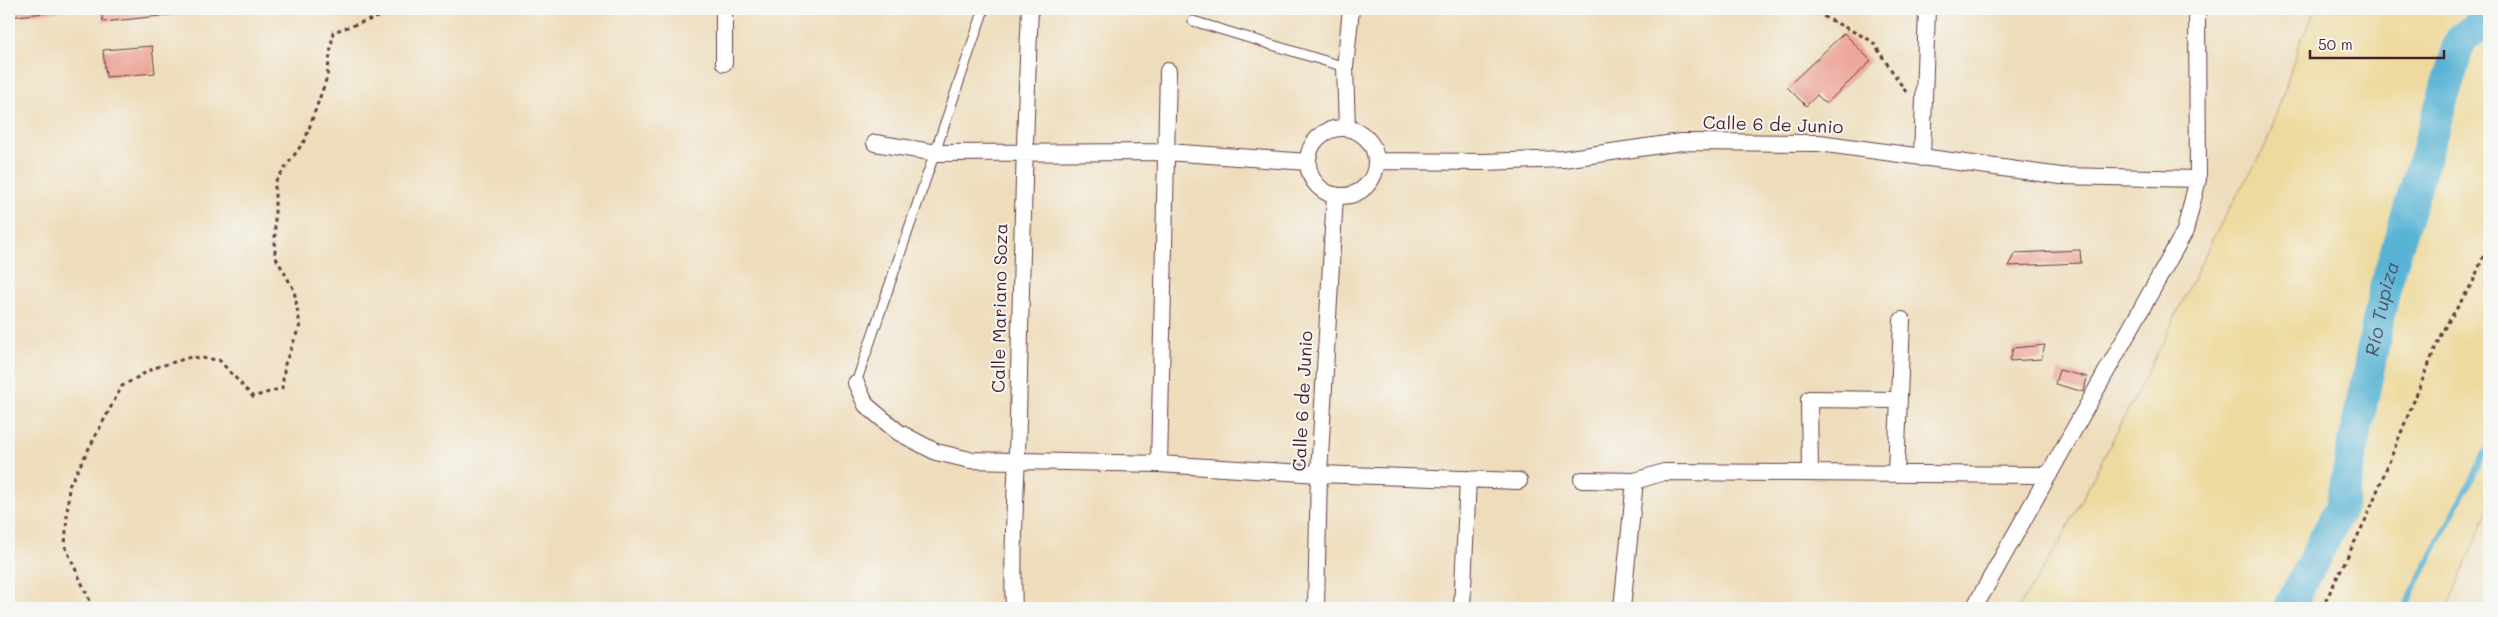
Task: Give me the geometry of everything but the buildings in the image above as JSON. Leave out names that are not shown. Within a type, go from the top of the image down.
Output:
[{"type":"street","points":[[724,9],[724,63]]},
{"type":"street","name":"Calle Mariano Soza","points":[[1014,608],[1012,565],[1017,461],[1024,154],[1030,9]]},
{"type":"street","points":[[1347,128],[1345,67],[1351,9]]},
{"type":"street","points":[[1922,158],[1927,9]]},
{"type":"street","points":[[1974,608],[2185,231],[2198,179],[2197,9]]},
{"type":"street","points":[[1159,464],[1168,72]]},
{"type":"street","points":[[1347,128],[1356,131],[1370,143],[1376,162],[1370,181],[1364,188],[1345,196],[1335,195],[1316,184],[1310,174],[1308,162],[1310,151],[1316,140],[1325,133],[1335,129],[1347,128]]},
{"type":"street","name":"Calle 6 de Junio","points":[[1376,162],[1484,162],[1563,159],[1682,142],[1819,143],[2061,176],[2198,179]]},
{"type":"street","points":[[875,144],[934,153],[1167,152],[1308,162]]},
{"type":"street","name":"Calle 6 de Junio","points":[[1316,608],[1319,474],[1335,195]]},
{"type":"street","points":[[1896,474],[1902,320]]},
{"type":"street","points":[[856,383],[866,405],[898,432],[936,452],[970,460],[1159,464],[1319,474],[1519,480]]},
{"type":"street","points":[[1810,472],[1809,400],[1899,400]]},
{"type":"street","points":[[1582,480],[1635,481],[1664,472],[2049,475]]},
{"type":"street","points":[[1462,608],[1468,479]]},
{"type":"street","points":[[1622,608],[1635,481]]},
{"type":"lane","points":[[856,383],[984,9]]},
{"type":"lane","points":[[1193,22],[1345,67]]},
{"type":"path","points":[[93,608],[65,546],[69,486],[122,386],[154,368],[191,357],[219,360],[253,397],[282,388],[285,364],[300,325],[294,290],[275,256],[275,182],[305,140],[327,77],[333,32],[378,17],[380,9]]},
{"type":"path","points":[[1809,9],[1872,42],[1923,118]]},
{"type":"path","points":[[2322,608],[2365,521],[2442,332],[2473,282],[2489,242]]},
{"type":"sand","points":[[2317,9],[2489,9],[2489,508],[2447,608],[2018,608],[2060,542],[2160,348],[2216,232],[2266,145],[2301,39]]},
{"type":"waterway","name":"Río Tupiza","points":[[2289,608],[2341,507],[2385,287],[2461,39],[2489,19]]},
{"type":"waterway","points":[[2404,608],[2489,445]]}]
